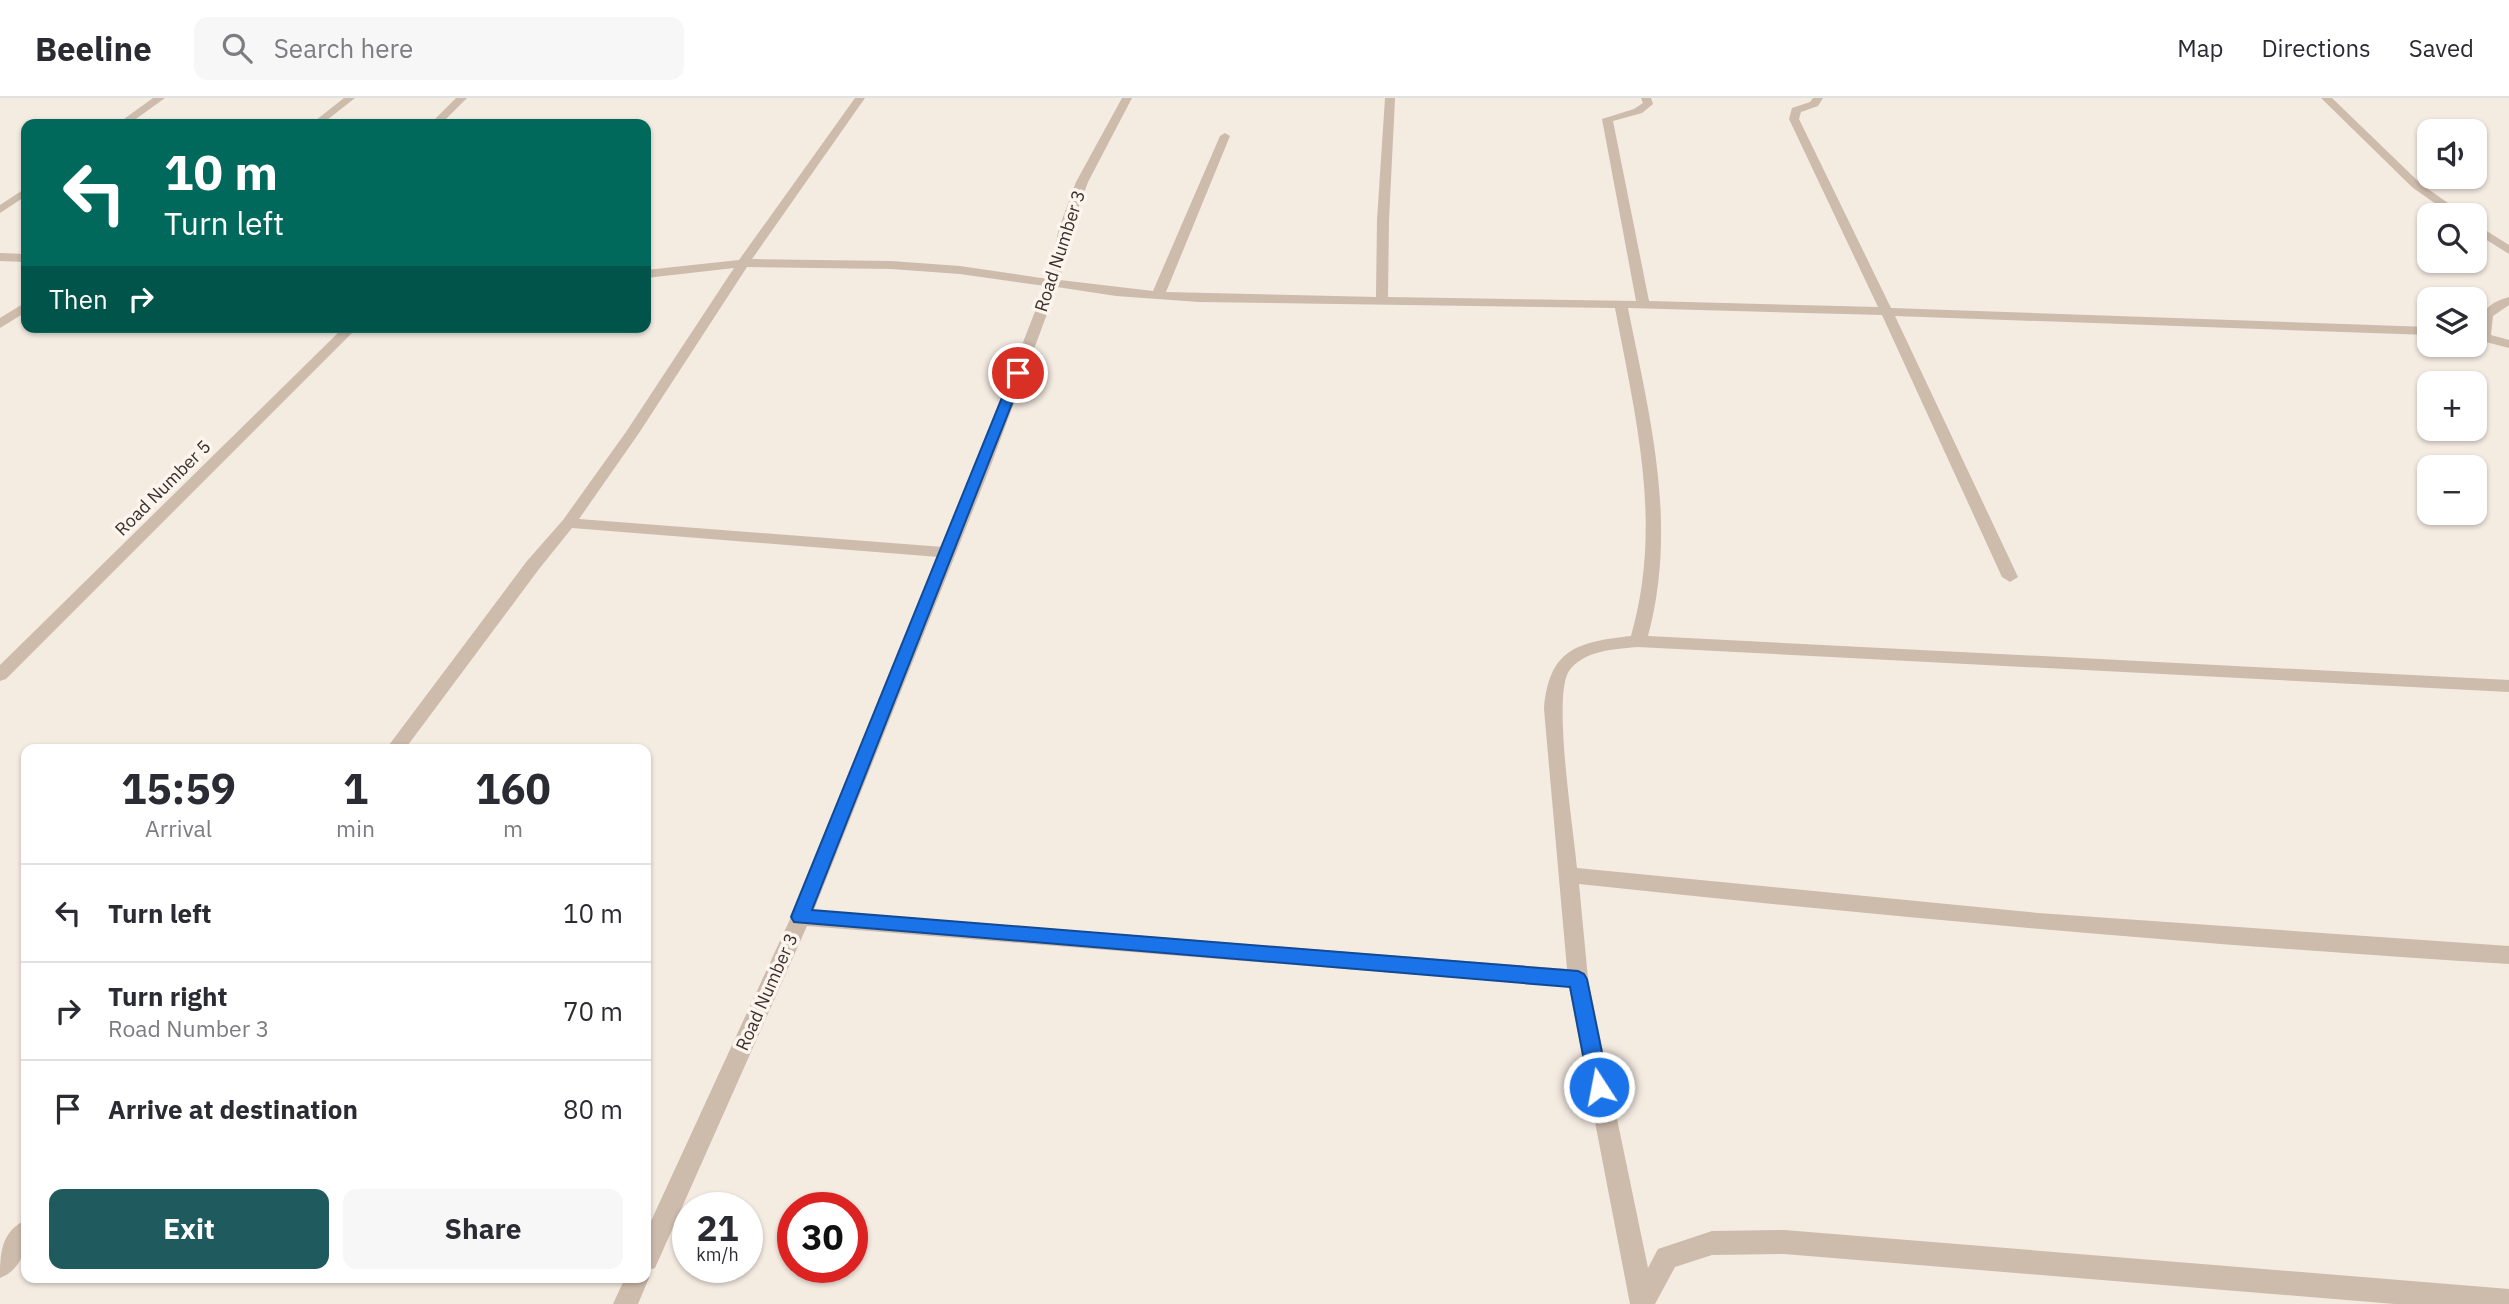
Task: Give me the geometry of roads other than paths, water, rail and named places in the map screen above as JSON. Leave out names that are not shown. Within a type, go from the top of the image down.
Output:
[{"type":"street","points":[[129,119],[160,98]]},
{"type":"street","points":[[322,119],[349,98]]},
{"type":"street","points":[[440,119],[462,98]]},
{"type":"street","points":[[400,744],[533,565],[568,523],[632,433],[743,263],[860,98]]},
{"type":"street","name":"Road Number 3","points":[[651,1248],[801,917],[948,553],[1053,282],[1065,228],[1082,182],[1127,98]]},
{"type":"street","points":[[1382,302],[1382,220],[1390,98]]},
{"type":"street","points":[[1643,305],[1608,119],[1637,111],[1648,104],[1646,98]]},
{"type":"street","points":[[1818,98],[1814,104],[1796,110],[1794,119],[2010,578]]},
{"type":"street","points":[[2326,98],[2417,186],[2442,203]]},
{"type":"street","points":[[1158,295],[1225,136]]},
{"type":"street","points":[[0,210],[21,195]]},
{"type":"street","points":[[2487,235],[2509,250]]},
{"type":"street","points":[[0,257],[21,258]]},
{"type":"street","points":[[651,273],[743,263],[891,265],[1158,295],[1283,301],[1621,304],[2417,331]]},
{"type":"street","points":[[2487,315],[2509,301]]},
{"type":"street","points":[[1621,304],[1647,450],[1656,536],[1650,597],[1638,640]]},
{"type":"street","points":[[0,324],[21,309]]},
{"type":"street","name":"Road Number 5","points":[[0,675],[346,333]]},
{"type":"street","points":[[2487,338],[2509,344]]},
{"type":"street","points":[[568,523],[948,553]]},
{"type":"street","points":[[1642,1303],[1578,979],[1553,709],[1556,679],[1573,657],[1605,644],[1638,640],[2509,687]]},
{"type":"street","points":[[1568,875],[1871,908],[2236,938],[2509,955]]},
{"type":"street","points":[[801,917],[1578,979]]},
{"type":"street","points":[[0,1266],[21,1238]]},
{"type":"street","points":[[1642,1303],[1667,1258],[1712,1243],[1784,1242],[2509,1301]]},
{"type":"street","points":[[625,1304],[635,1283]]}]
